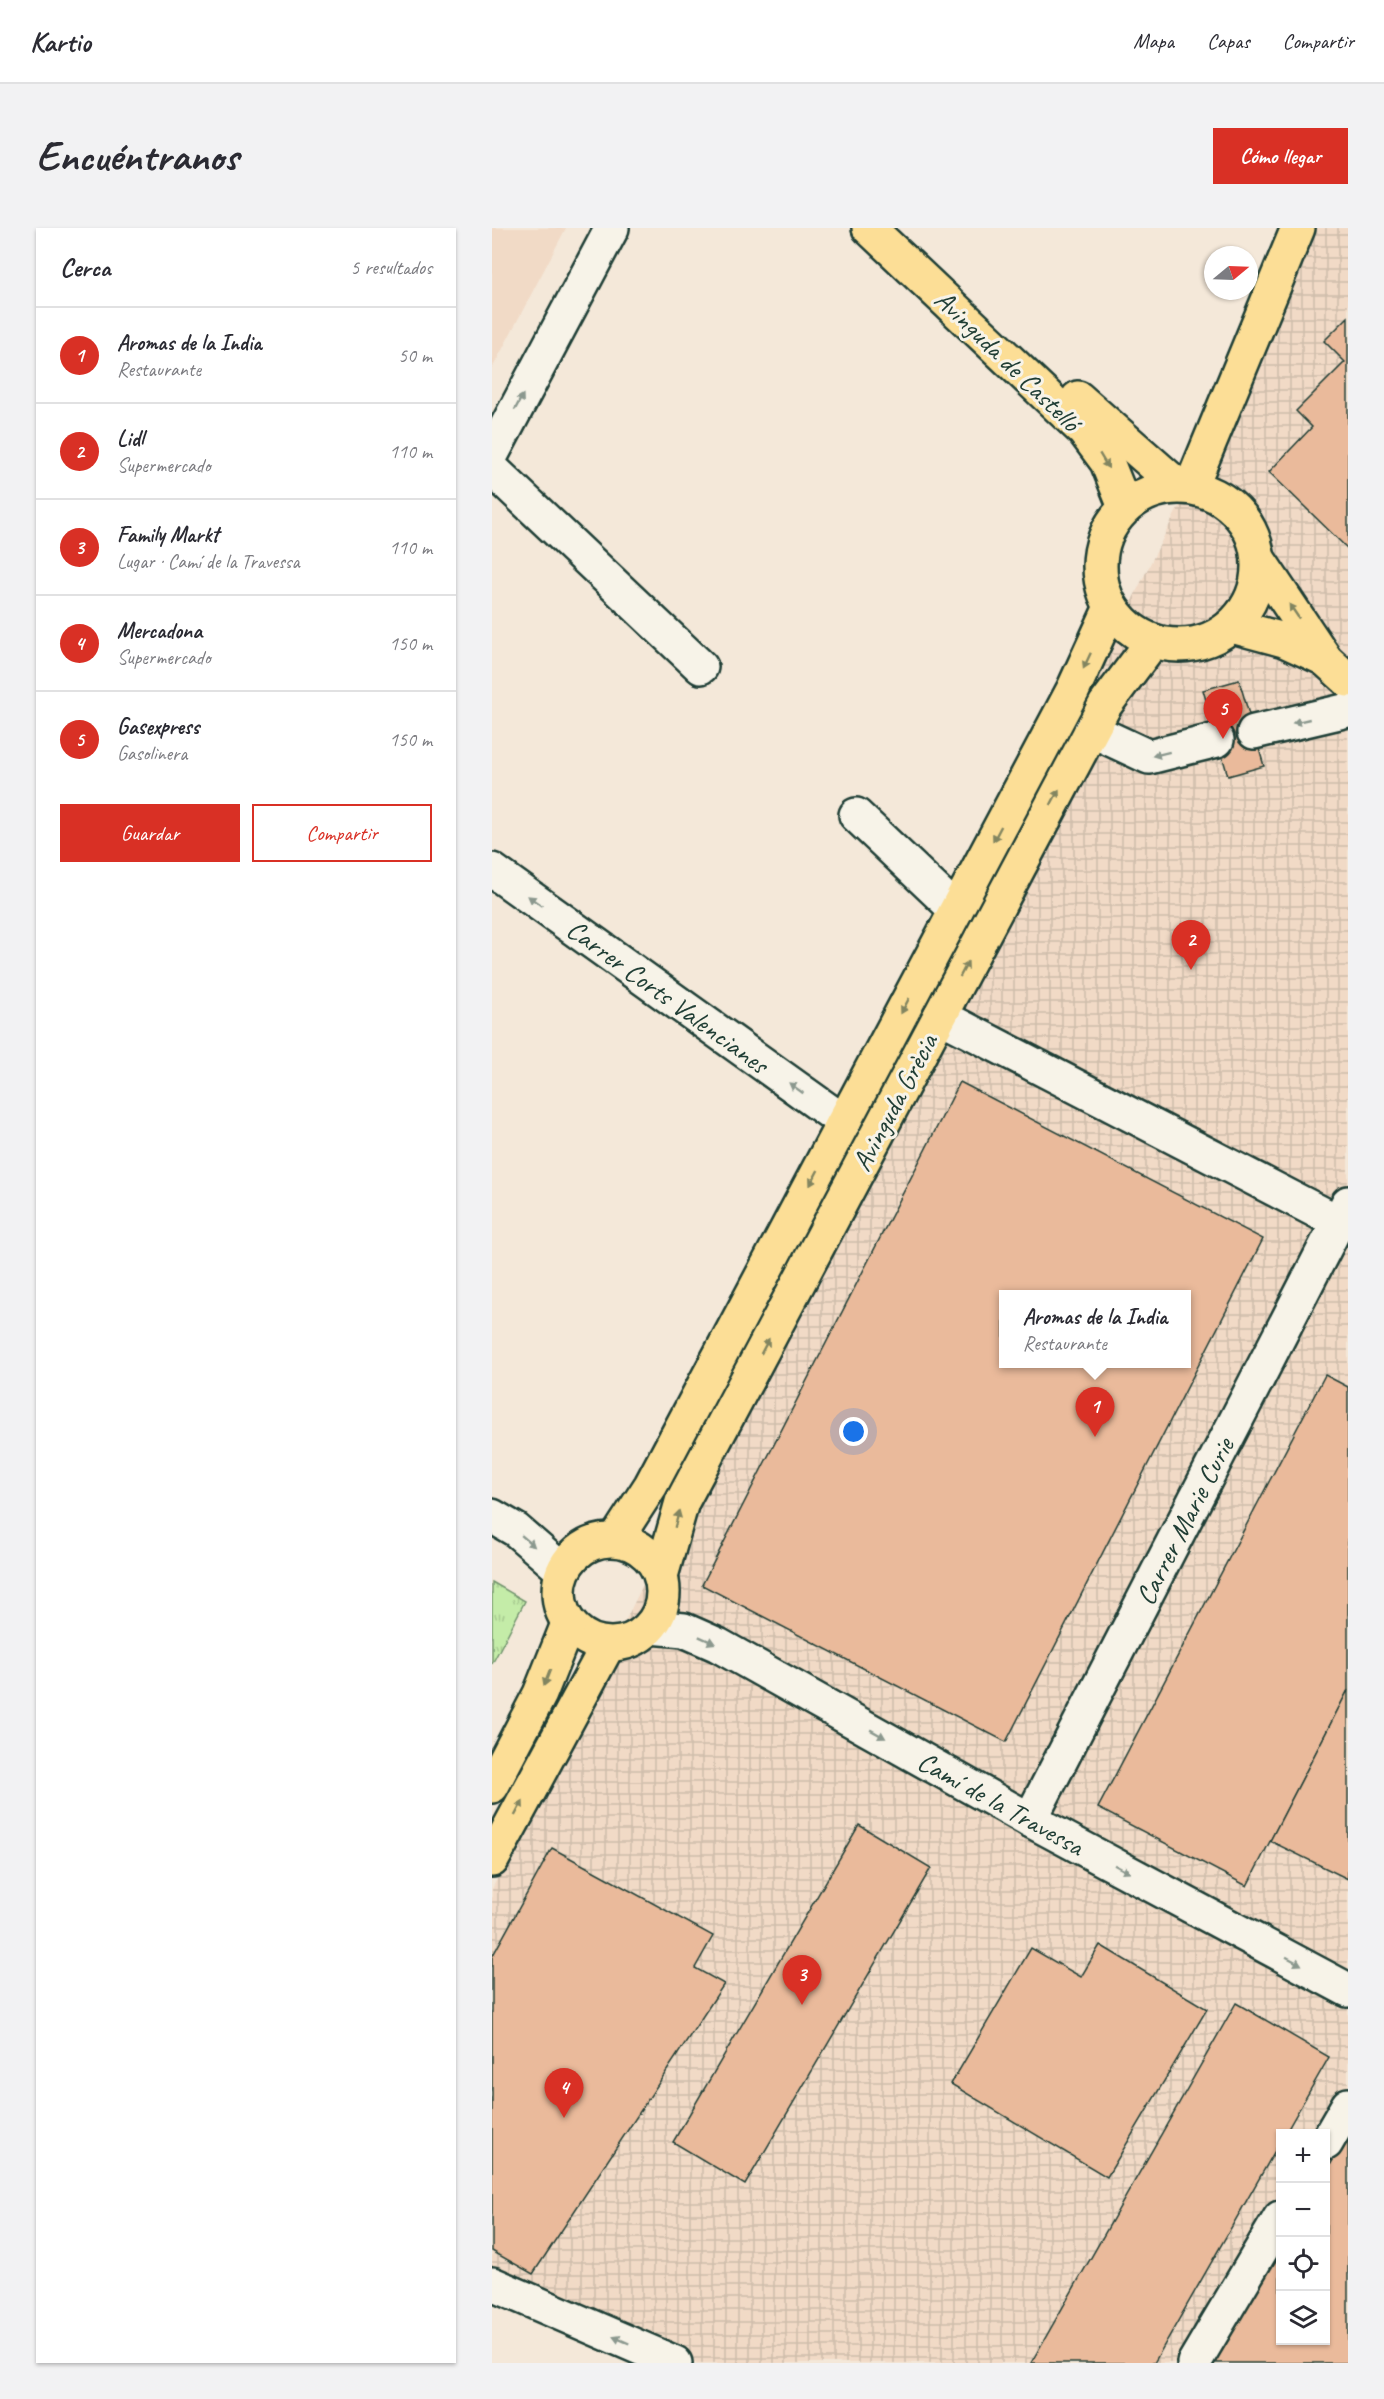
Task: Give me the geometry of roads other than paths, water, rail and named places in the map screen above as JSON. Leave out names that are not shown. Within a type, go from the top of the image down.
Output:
[{"type":"main road","name":"Avinguda de Castelló","points":[[869,228],[1084,430],[1107,462],[1125,507]]},
{"type":"main road","name":"Avinguda de Castelló","points":[[898,228],[1098,417],[1185,486]]},
{"type":"main road","points":[[1185,486],[1298,228]]},
{"type":"main road","points":[[1185,486],[1217,495],[1238,512],[1252,534],[1259,560],[1257,585],[1248,608],[1232,626],[1215,638],[1195,644],[1174,646],[1153,641],[1130,628],[1111,607],[1101,582],[1100,555],[1108,529],[1125,507],[1159,488],[1185,486]]},
{"type":"main road","points":[[1259,560],[1337,670]]},
{"type":"main road","name":"Avinguda Grècia","points":[[615,1539],[651,1485],[1073,690],[1111,607]]},
{"type":"main road","points":[[1232,626],[1284,640],[1337,670]]},
{"type":"main road","name":"Avinguda Grècia","points":[[661,1576],[682,1502],[1091,730],[1105,705],[1153,641]]},
{"type":"main road","points":[[615,1539],[644,1550],[661,1576],[663,1602],[651,1627],[632,1641],[608,1645],[586,1639],[568,1624],[558,1598],[562,1570],[584,1545],[615,1539]]},
{"type":"main road","points":[[492,1786],[540,1694],[568,1624]]},
{"type":"main road","points":[[492,1860],[608,1645]]},
{"type":"street","points":[[492,454],[612,228]]},
{"type":"street","points":[[492,469],[701,667]]},
{"type":"street","points":[[1254,732],[1348,710]]},
{"type":"street","points":[[1091,730],[1149,757],[1218,740]]},
{"type":"street","points":[[856,815],[956,910]]},
{"type":"street","name":"Carrer Corts Valencianes","points":[[492,870],[844,1122]]},
{"type":"street","name":"Carrer Marie Curie","points":[[940,1016],[1343,1212],[1030,1820]]},
{"type":"street","points":[[492,1516],[516,1530],[562,1570]]},
{"type":"street","name":"Camí de la Travessa","points":[[651,1627],[684,1630],[718,1645],[1030,1820],[1348,1990]]},
{"type":"street","points":[[1330,2136],[1348,2105]]},
{"type":"street","points":[[1194,2363],[1276,2226]]},
{"type":"street","points":[[492,2284],[675,2363]]},
{"type":"place","name":"Gasexpress","points":[[1223,739]]},
{"type":"place","name":"Lidl","points":[[1191,970]]},
{"type":"place","name":"Aromas de la India","points":[[1095,1437]]},
{"type":"place","name":"Family Markt","points":[[802,2005]]},
{"type":"place","name":"Mercadona","points":[[564,2118]]}]
